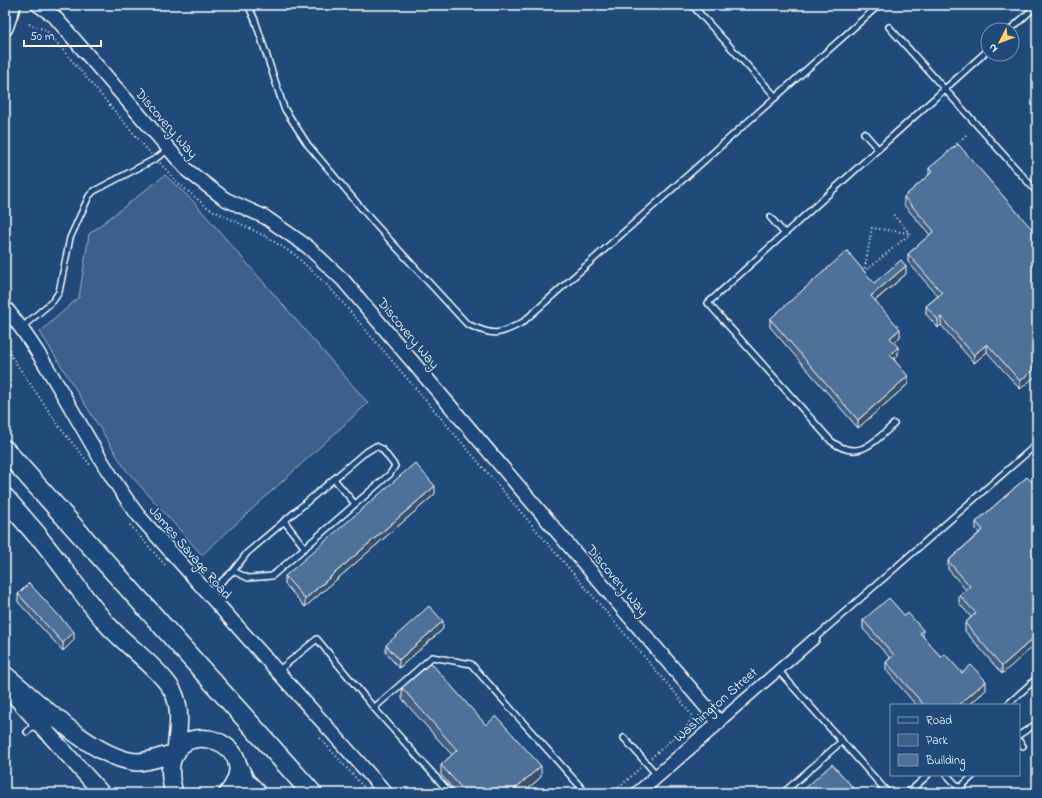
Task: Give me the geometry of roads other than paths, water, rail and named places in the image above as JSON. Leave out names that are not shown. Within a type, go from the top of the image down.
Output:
[{"type":"highway","points":[[5,450],[312,793]]},
{"type":"highway","points":[[5,498],[37,535],[99,616],[118,636],[164,678],[178,704],[179,717],[176,753]]},
{"type":"highway","points":[[5,675],[60,720],[99,749],[121,759],[140,762],[176,753]]},
{"type":"highway","points":[[32,727],[47,718],[60,720]]},
{"type":"highway","points":[[174,793],[171,775],[172,760],[176,753],[191,740],[211,738],[223,744],[236,760],[246,781],[258,793]]},
{"type":"highway","points":[[228,793],[236,780],[236,760]]},
{"type":"highway","points":[[171,775],[173,782],[180,793]]},
{"type":"main road","points":[[5,28],[13,5]]},
{"type":"main road","points":[[5,686],[32,727],[102,793]]},
{"type":"street","name":"Discovery Way","points":[[38,5],[54,16],[188,171],[225,199],[265,217],[308,248],[343,280],[719,722]]},
{"type":"street","name":"James Savage Road","points":[[5,307],[21,328],[125,498],[149,530],[386,793]]},
{"type":"street","name":"Washington Street","points":[[638,793],[814,639]]},
{"type":"lane","points":[[248,5],[255,20],[284,108],[308,145],[374,223],[467,324],[487,334],[506,332],[523,322],[879,5]]},
{"type":"lane","points":[[692,5],[776,97]]},
{"type":"lane","points":[[1019,22],[1037,5]]},
{"type":"lane","points":[[889,27],[1037,192]]},
{"type":"lane","points":[[894,424],[871,444],[852,451],[841,448],[831,441],[708,303],[980,57]]},
{"type":"lane","points":[[864,133],[878,149]]},
{"type":"lane","points":[[21,328],[53,301],[59,292],[70,238],[89,196],[100,188],[156,159],[169,150]]},
{"type":"lane","points":[[770,217],[785,234]]},
{"type":"lane","points":[[814,639],[1037,444]]},
{"type":"lane","points":[[207,595],[233,570],[247,553],[362,454],[376,446],[382,448],[395,466],[390,474],[272,576],[248,578],[233,570]]},
{"type":"lane","points":[[334,479],[355,504]]},
{"type":"lane","points":[[284,521],[306,548]]},
{"type":"lane","points":[[277,672],[317,639],[374,708],[450,793]]},
{"type":"lane","points":[[374,708],[432,657],[471,664],[586,793]]},
{"type":"lane","points":[[778,670],[888,793]]},
{"type":"lane","points":[[1008,704],[1037,678]]},
{"type":"lane","points":[[1020,734],[1036,724]]},
{"type":"lane","points":[[624,738],[658,775]]},
{"type":"lane","points":[[783,793],[842,741]]},
{"type":"lane","points":[[1020,742],[1023,746]]},
{"type":"lane","points":[[908,793],[927,776]]},
{"type":"lane","points":[[948,776],[964,793]]},
{"type":"lane","points":[[954,793],[973,776]]}]
